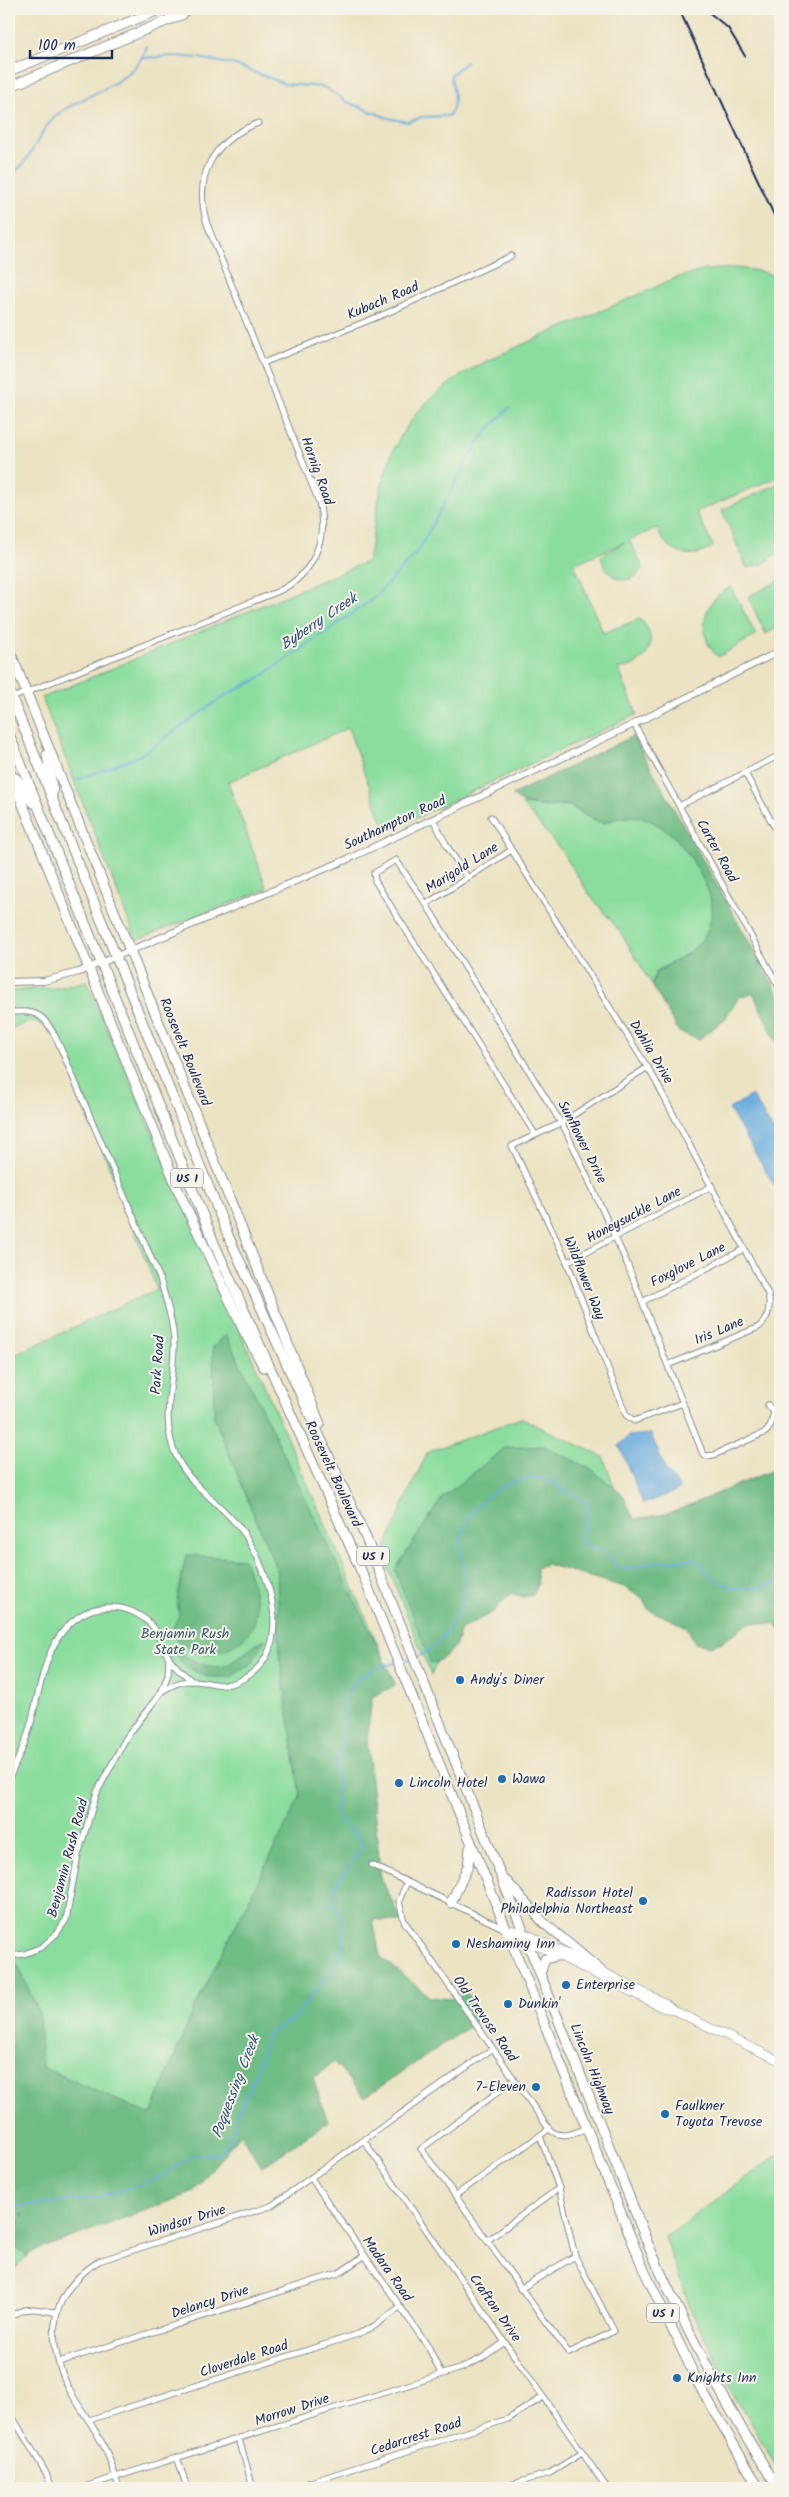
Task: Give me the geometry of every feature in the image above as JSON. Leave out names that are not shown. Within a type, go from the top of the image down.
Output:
[{"type":"highway","points":[[9,71],[160,9]]},
{"type":"highway","points":[[9,87],[183,11]]},
{"type":"highway","name":"Roosevelt Boulevard","points":[[9,649],[307,1391],[330,1450],[334,1467]]},
{"type":"highway","name":"Roosevelt Boulevard","points":[[10,697],[228,1235],[360,1524],[409,1646]]},
{"type":"highway","name":"Roosevelt Boulevard","points":[[9,734],[204,1219],[279,1391],[350,1545],[395,1651]]},
{"type":"highway","points":[[44,737],[56,809]]},
{"type":"highway","points":[[9,769],[42,816]]},
{"type":"highway","name":"Roosevelt Boulevard","points":[[9,769],[191,1220],[244,1331],[279,1391]]},
{"type":"highway","name":"Lincoln Highway","points":[[409,1646],[648,2244],[672,2299],[727,2405],[778,2488]]},
{"type":"highway","name":"Lincoln Highway","points":[[395,1651],[505,1929],[662,2311],[717,2418],[759,2488]]},
{"type":"highway","points":[[451,1903],[468,1866],[471,1854],[469,1840]]},
{"type":"highway","points":[[500,1873],[533,1912],[600,1970]]},
{"type":"highway","points":[[540,1974],[545,1959],[557,1956]]},
{"type":"main road","points":[[505,1929],[523,1932],[665,2003],[673,2010]]},
{"type":"main road","points":[[505,1929],[663,2008],[673,2010],[780,2060]]},
{"type":"street","points":[[183,11],[194,9]]},
{"type":"street","name":"Hornig Road","points":[[10,697],[26,693],[279,591],[296,580],[316,556],[320,541],[321,510],[207,224],[202,194],[206,172],[219,149],[233,135],[258,123]]},
{"type":"street","name":"Kubach Road","points":[[263,363],[387,313],[511,256]]},
{"type":"street","name":"Southampton Road","points":[[9,982],[53,979],[88,968],[332,865],[634,724],[780,651]]},
{"type":"street","name":"Carter Road","points":[[634,724],[780,989]]},
{"type":"street","points":[[679,806],[780,755]]},
{"type":"street","points":[[745,773],[780,837]]},
{"type":"street","name":"Dahlia Drive","points":[[491,817],[510,851],[648,1067],[768,1294],[769,1309]]},
{"type":"street","points":[[433,819],[446,846],[467,877]]},
{"type":"street","name":"Marigold Lane","points":[[426,904],[510,851]]},
{"type":"street","name":"Sunflower Drive","points":[[535,1134],[375,880],[374,872],[396,860],[426,904],[561,1123],[584,1167],[615,1238],[703,1454],[707,1456],[766,1432],[770,1427],[774,1412],[768,1405]]},
{"type":"street","name":"Park Road","points":[[9,1013],[31,1012],[41,1016],[50,1025],[58,1042],[160,1279],[166,1299],[174,1345],[167,1404],[169,1430],[177,1458],[193,1482],[244,1534],[259,1561],[267,1581],[272,1604],[273,1639],[263,1663],[256,1671],[234,1684],[214,1686],[192,1681]]},
{"type":"street","points":[[535,1134],[561,1123],[648,1067]]},
{"type":"street","name":"Wildflower Way","points":[[535,1134],[512,1146],[567,1262],[626,1415],[634,1422],[683,1403]]},
{"type":"street","name":"Honeysuckle Lane","points":[[567,1262],[712,1186]]},
{"type":"street","name":"Foxglove Lane","points":[[642,1302],[744,1249]]},
{"type":"street","name":"Iris Lane","points":[[668,1365],[758,1327],[764,1322],[769,1309]]},
{"type":"street","points":[[9,1778],[28,1734],[49,1654],[63,1631],[80,1615],[97,1608],[119,1607],[137,1614],[153,1626],[168,1658],[192,1681]]},
{"type":"street","name":"Benjamin Rush Road","points":[[9,1956],[24,1954],[42,1946],[56,1934],[66,1920],[78,1855],[97,1792],[126,1738],[162,1691],[168,1674],[168,1658]]},
{"type":"street","points":[[162,1691],[176,1683],[192,1681]]},
{"type":"street","points":[[372,1865],[505,1929]]},
{"type":"street","name":"Old Trevose Road","points":[[407,1882],[399,1901],[404,1921],[549,2129]]},
{"type":"street","name":"Windsor Drive","points":[[119,2488],[105,2448],[69,2387],[59,2362],[54,2329],[56,2313],[70,2285],[84,2270],[98,2261],[271,2206],[492,2049]]},
{"type":"street","points":[[514,2080],[421,2149],[488,2240],[520,2290],[569,2352],[614,2331],[574,2256],[559,2188],[540,2136]]},
{"type":"street","points":[[456,2195],[549,2129],[555,2134],[566,2135],[587,2128]]},
{"type":"street","name":"Crafton Drive","points":[[364,2141],[607,2488]]},
{"type":"street","name":"Madara Road","points":[[311,2178],[429,2348],[441,2374]]},
{"type":"street","points":[[488,2240],[559,2188]]},
{"type":"street","name":"Delancy Drive","points":[[59,2362],[339,2273],[364,2256]]},
{"type":"street","points":[[520,2290],[574,2256]]},
{"type":"street","name":"Cloverdale Road","points":[[89,2420],[358,2334],[373,2327],[400,2307]]},
{"type":"street","points":[[9,2318],[21,2310],[31,2309],[56,2313]]},
{"type":"street","name":"Morrow Drive","points":[[81,2488],[476,2362],[505,2342]]},
{"type":"street","name":"Cedarcrest Road","points":[[292,2488],[508,2419],[543,2397]]},
{"type":"street","points":[[9,2411],[46,2473],[52,2488]]},
{"type":"street","points":[[239,2439],[253,2488]]},
{"type":"street","points":[[502,2488],[550,2473],[582,2453]]},
{"type":"street","points":[[177,2458],[187,2488]]},
{"type":"green space","points":[[736,268],[759,271],[780,278],[780,476],[696,512],[713,546],[705,551],[697,554],[681,553],[667,544],[657,528],[629,540],[643,567],[631,578],[619,579],[613,575],[604,564],[601,556],[625,542],[574,564],[603,633],[640,619],[647,627],[650,635],[648,651],[636,664],[618,668],[637,714],[386,832],[348,728],[228,782],[267,889],[136,940],[42,698],[368,561],[381,489],[395,447],[409,424],[443,388],[484,362],[676,278],[706,270]]},
{"type":"green space","points":[[780,483],[780,551],[763,564],[747,568],[722,510]]},
{"type":"green space","points":[[780,580],[780,626],[766,634],[748,597]]},
{"type":"green space","points":[[731,587],[756,635],[718,657],[706,639],[705,619],[708,609],[714,600]]},
{"type":"green space","points":[[633,736],[780,997],[780,1050],[753,993],[739,997],[724,1020],[699,1039],[679,1032],[652,985],[656,972],[684,955],[703,939],[708,930],[712,913],[712,904],[705,883],[693,861],[673,836],[658,825],[640,817],[626,817],[602,823],[567,805],[532,805],[512,795]]},
{"type":"green space","points":[[522,804],[549,807],[569,805],[584,815],[602,823],[626,817],[640,817],[666,830],[679,842],[693,861],[709,894],[712,904],[712,915],[708,930],[703,939],[698,945],[677,960],[656,971],[652,985],[621,933],[589,894],[561,850]]},
{"type":"green space","name":"Benjamin Rush State Park","points":[[86,981],[384,1658],[374,1661],[257,2058],[9,2209],[9,1357],[157,1289],[56,1030],[32,1021],[9,1029],[9,991],[56,988]]},
{"type":"green space","points":[[226,1335],[396,1685],[372,1697],[367,1739],[381,1878],[402,1922],[373,1919],[380,1956],[430,1997],[451,1999],[466,1992],[482,2018],[365,2097],[334,2062],[313,2078],[328,2122],[262,2167],[240,2134],[192,2193],[24,2255],[9,2240],[9,2235],[24,2214],[9,2219],[9,1964],[18,1965],[39,2013],[42,2067],[151,2115],[193,2011],[300,1797],[280,1658],[277,1571],[214,1417],[213,1347]]},
{"type":"green space","points":[[521,1418],[603,1457],[633,1537],[780,1483],[780,1582],[767,1589],[731,1585],[700,1562],[651,1559],[637,1572],[614,1556],[605,1555],[594,1537],[600,1513],[579,1494],[546,1479],[488,1494],[462,1527],[471,1578],[459,1615],[431,1675],[383,1555],[409,1491],[428,1452]]},
{"type":"green space","points":[[543,1446],[591,1469],[623,1495],[634,1519],[671,1513],[780,1467],[780,1630],[774,1624],[749,1623],[720,1643],[709,1646],[695,1643],[687,1627],[648,1609],[641,1597],[624,1587],[546,1564],[536,1569],[538,1585],[533,1595],[523,1597],[511,1593],[493,1612],[461,1629],[457,1642],[448,1655],[431,1664],[395,1570],[442,1498],[505,1448]]},
{"type":"green space","points":[[186,1555],[244,1559],[254,1591],[256,1615],[250,1630],[231,1647],[214,1653],[206,1653],[195,1651],[178,1641],[173,1628],[179,1615],[177,1600]]},
{"type":"green space","points":[[265,1639],[252,1663],[231,1677],[207,1677],[186,1667],[170,1647],[198,1663],[222,1667],[234,1661]]},
{"type":"green space","points":[[780,2153],[780,2473],[734,2395],[691,2311],[665,2237]]},
{"type":"green space","points":[[28,2211],[27,2257],[9,2275],[9,2218]]},
{"type":"water","points":[[752,1095],[780,1142],[780,1185],[774,1185],[729,1109]]},
{"type":"water","points":[[651,1434],[666,1471],[681,1489],[643,1504],[619,1445],[628,1436]]},
{"type":"waterway","points":[[9,176],[24,163],[45,129],[58,114],[109,86],[133,70],[147,46]]},
{"type":"waterway","points":[[143,58],[174,56],[199,58],[235,65],[285,84],[324,87],[347,102],[388,118],[408,122],[422,117],[448,116],[454,102],[451,75],[466,62]]},
{"type":"waterway","name":"Byberry Creek","points":[[74,781],[141,755],[224,696],[256,680],[373,599],[418,551],[470,456],[487,431],[509,408]]},
{"type":"waterway","name":"Poquessing Creek","points":[[417,1657],[427,1652],[436,1644],[452,1624],[458,1612],[465,1588],[460,1547],[461,1536],[468,1520],[475,1509],[496,1490],[521,1480],[534,1478],[549,1481],[586,1503],[589,1506],[581,1538],[583,1545],[606,1552],[617,1568],[627,1569],[652,1563],[694,1559],[716,1580],[732,1587],[753,1588],[780,1581]]},
{"type":"waterway","name":"Poquessing Creek","points":[[402,1661],[412,1659]]},
{"type":"waterway","name":"Poquessing Creek","points":[[9,2208],[95,2198],[146,2183],[166,2174],[191,2156],[220,2153],[230,2141],[237,2116],[257,2071],[266,2038],[272,2031],[294,2019],[338,1961],[343,1944],[343,1930],[341,1915],[334,1904],[337,1883],[363,1846],[362,1840],[345,1826],[336,1814],[337,1779],[334,1759],[342,1752],[344,1706],[354,1684],[363,1675],[377,1668],[395,1663]]},
{"type":"railway","points":[[679,9],[780,228]]},
{"type":"railway","points":[[705,9],[728,28],[745,56]]},
{"type":"place","name":"Andy's Diner","points":[[460,1680]]},
{"type":"place","name":"Wawa","points":[[502,1779]]},
{"type":"place","name":"Lincoln Hotel","points":[[399,1783]]},
{"type":"place","name":"Radisson Hotel Philadelphia Northeast","points":[[643,1901]]},
{"type":"place","name":"Neshaminy Inn","points":[[456,1944]]},
{"type":"place","name":"Enterprise","points":[[566,1985]]},
{"type":"place","name":"Dunkin'","points":[[508,2004]]},
{"type":"place","name":"7-Eleven","points":[[536,2087]]},
{"type":"place","name":"Faulkner Toyota Trevose","points":[[665,2114]]},
{"type":"place","name":"Knights Inn","points":[[677,2378]]}]
